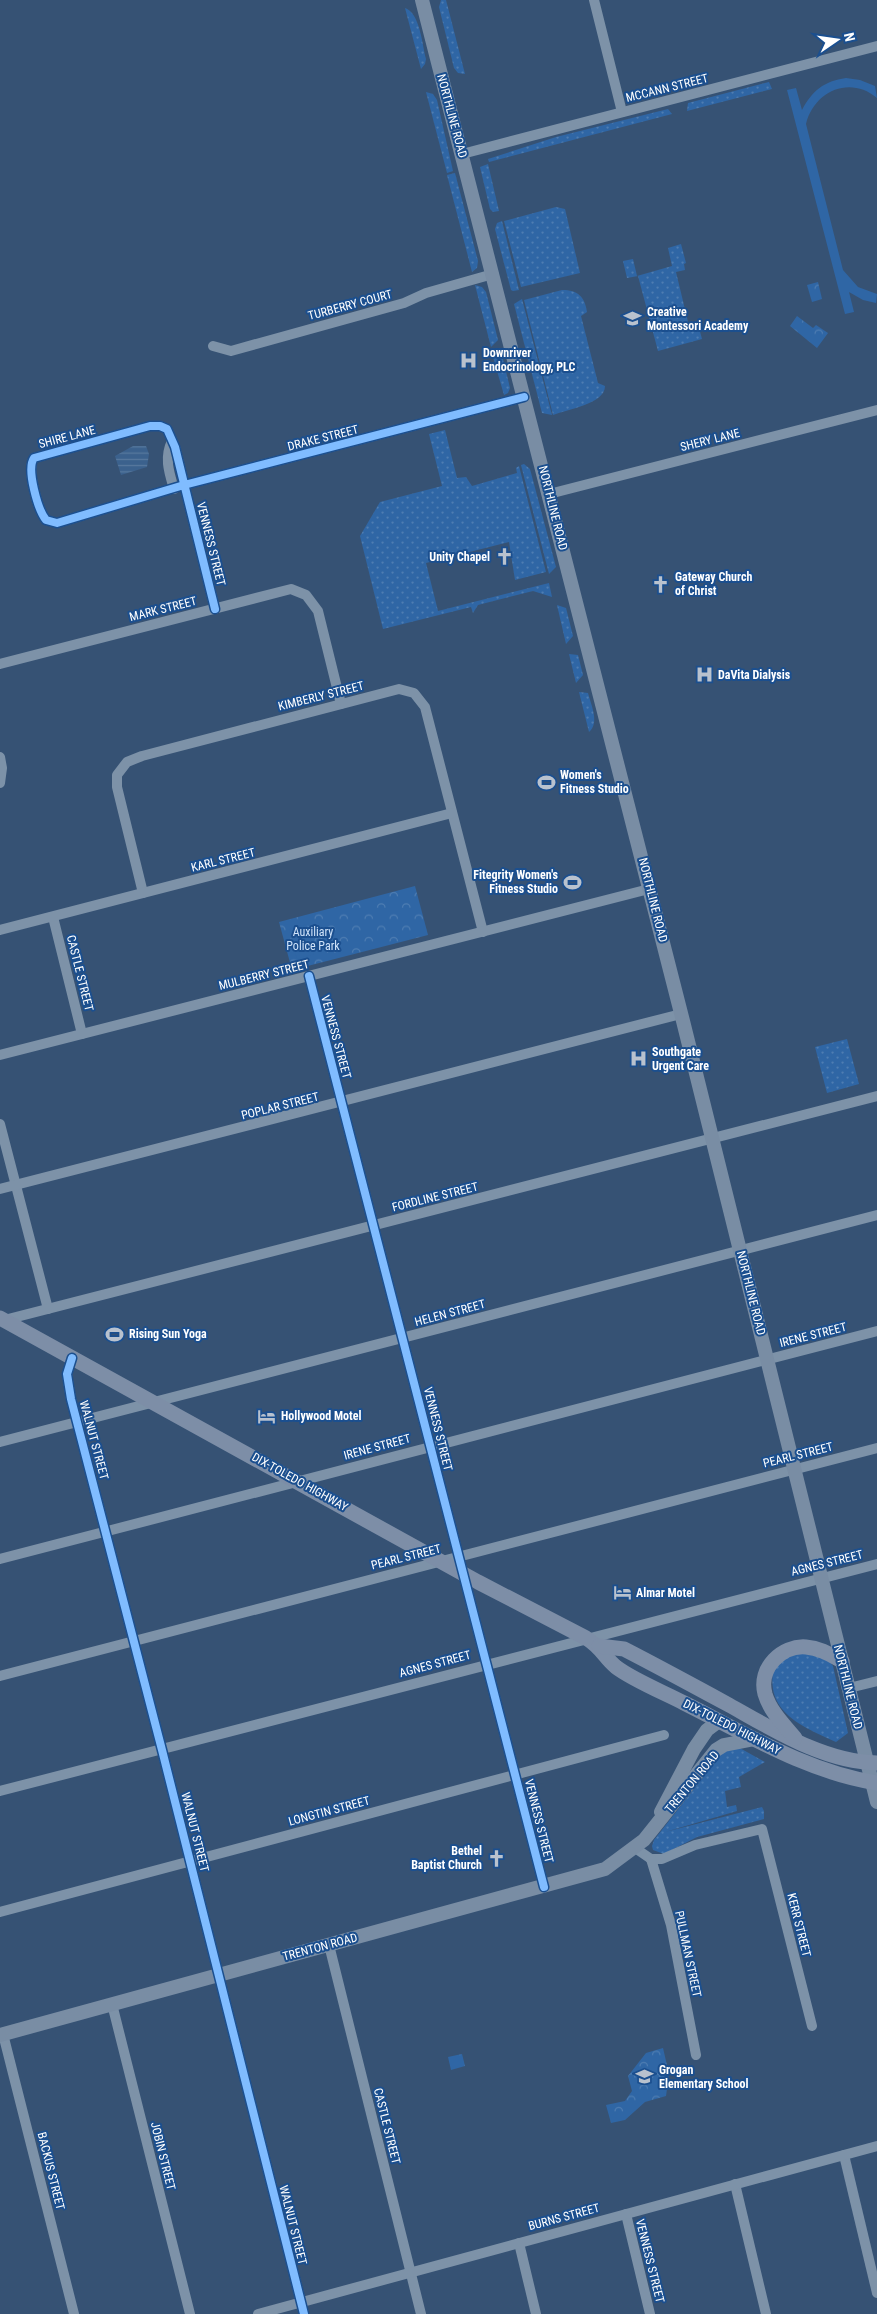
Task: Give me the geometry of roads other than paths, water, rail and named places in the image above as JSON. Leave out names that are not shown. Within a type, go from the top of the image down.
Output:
[{"type":"main road","name":"NORTHLINE ROAD","points":[[422,0],[650,889],[842,1661],[872,1763],[877,1802]]},
{"type":"main road","name":"DIX-TOLEDO HIGHWAY","points":[[1,1319],[593,1642],[624,1649],[798,1741],[830,1754],[872,1763]]},
{"type":"main road","name":"DIX-TOLEDO HIGHWAY","points":[[593,1642],[616,1667],[778,1752],[841,1776],[874,1782]]},
{"type":"main road","points":[[798,1741],[772,1709],[766,1696],[764,1683],[768,1668],[779,1655],[798,1647],[821,1650],[842,1661]]},
{"type":"main road","points":[[719,1721],[741,1719],[778,1732]]},
{"type":"main road","name":"TRENTON ROAD","points":[[659,1820],[662,1808],[694,1749],[706,1730],[719,1721]]},
{"type":"main road","name":"TRENTON ROAD","points":[[1,2034],[605,1869],[635,1848],[670,1809],[716,1750],[724,1745],[755,1739]]},
{"type":"street","points":[[594,0],[622,112]]},
{"type":"street","name":"MCCANN STREET","points":[[462,154],[877,46]]},
{"type":"street","name":"TURBERRY COURT","points":[[213,346],[231,351],[404,303],[426,293],[493,274]]},
{"type":"street","name":"DRAKE STREET","points":[[128,502],[524,397]]},
{"type":"street","name":"SHERY LANE","points":[[549,494],[877,410]]},
{"type":"street","name":"SHIRE LANE","points":[[128,502],[51,523],[41,514],[30,473],[32,462],[43,455],[156,425],[167,429],[172,441],[179,487]]},
{"type":"street","name":"VENNESS STREET","points":[[179,487],[215,609]]},
{"type":"street","name":"MARK STREET","points":[[0,664],[286,589],[297,590],[306,595],[318,611],[340,704]]},
{"type":"street","name":"KIMBERLY STREET","points":[[143,893],[117,787],[118,775],[127,762],[398,689],[409,691],[418,696],[425,707],[483,932]]},
{"type":"street","points":[[0,757],[2,768],[0,784]]},
{"type":"street","name":"KARL STREET","points":[[0,930],[452,813]]},
{"type":"street","name":"MULBERRY STREET","points":[[0,1056],[650,889]]},
{"type":"street","name":"CASTLE STREET","points":[[53,917],[82,1034]]},
{"type":"street","name":"VENNESS STREET","points":[[308,976],[544,1887]]},
{"type":"street","name":"POPLAR STREET","points":[[0,1190],[681,1014]]},
{"type":"street","name":"FORDLINE STREET","points":[[1,1319],[48,1309],[877,1096]]},
{"type":"street","points":[[0,1124],[48,1309]]},
{"type":"street","name":"HELEN STREET","points":[[0,1442],[877,1215]]},
{"type":"street","name":"IRENE STREET","points":[[0,1559],[877,1331]]},
{"type":"street","name":"WALNUT STREET","points":[[72,1358],[66,1374],[77,1423],[162,1750],[304,2314]]},
{"type":"street","name":"PEARL STREET","points":[[0,1676],[794,1468],[877,1448]]},
{"type":"street","name":"AGNES STREET","points":[[0,1791],[487,1664],[593,1642],[877,1564]]},
{"type":"street","points":[[849,1688],[877,1681]]},
{"type":"street","name":"LONGTIN STREET","points":[[0,1912],[664,1735]]},
{"type":"street","name":"KERR STREET","points":[[651,1859],[662,1859],[695,1845],[762,1829],[812,2026]]},
{"type":"street","points":[[635,1848],[651,1859]]},
{"type":"street","name":"PULLMAN STREET","points":[[651,1859],[671,1925],[696,2055]]},
{"type":"street","name":"CASTLE STREET","points":[[329,1945],[421,2314]]},
{"type":"street","name":"JOBIN STREET","points":[[112,2004],[190,2314]]},
{"type":"street","name":"BACKUS STREET","points":[[1,2034],[74,2314]]},
{"type":"street","name":"BURNS STREET","points":[[258,2314],[877,2146]]},
{"type":"street","points":[[844,2155],[877,2293]]},
{"type":"street","points":[[735,2184],[766,2314]]},
{"type":"street","name":"VENNESS STREET","points":[[626,2214],[650,2314]]},
{"type":"street","points":[[518,2243],[536,2314]]},
{"type":"place","name":"Creative Montessori Academy","points":[[633,319]]},
{"type":"place","name":"Downriver Endocrinology, PLC","points":[[469,360]]},
{"type":"place","name":"Unity Chapel","points":[[504,557]]},
{"type":"place","name":"Gateway Church of Christ","points":[[661,584]]},
{"type":"place","name":"DaVita Dialysis","points":[[704,675]]},
{"type":"place","name":"Women's Fitness Studio","points":[[546,782]]},
{"type":"place","name":"Fitegrity Women's Fitness Studio","points":[[572,882]]},
{"type":"place","name":"Southgate Urgent Care","points":[[638,1059]]},
{"type":"place","name":"Rising Sun Yoga","points":[[115,1334]]},
{"type":"place","name":"Hollywood Motel","points":[[267,1416]]},
{"type":"place","name":"Almar Motel","points":[[622,1593]]},
{"type":"place","name":"Bethel Baptist Church","points":[[496,1858]]},
{"type":"place","name":"Grogan Elementary School","points":[[645,2077]]},
{"type":"park label","name":"Auxiliary Police Park","points":[[313,939]]}]
